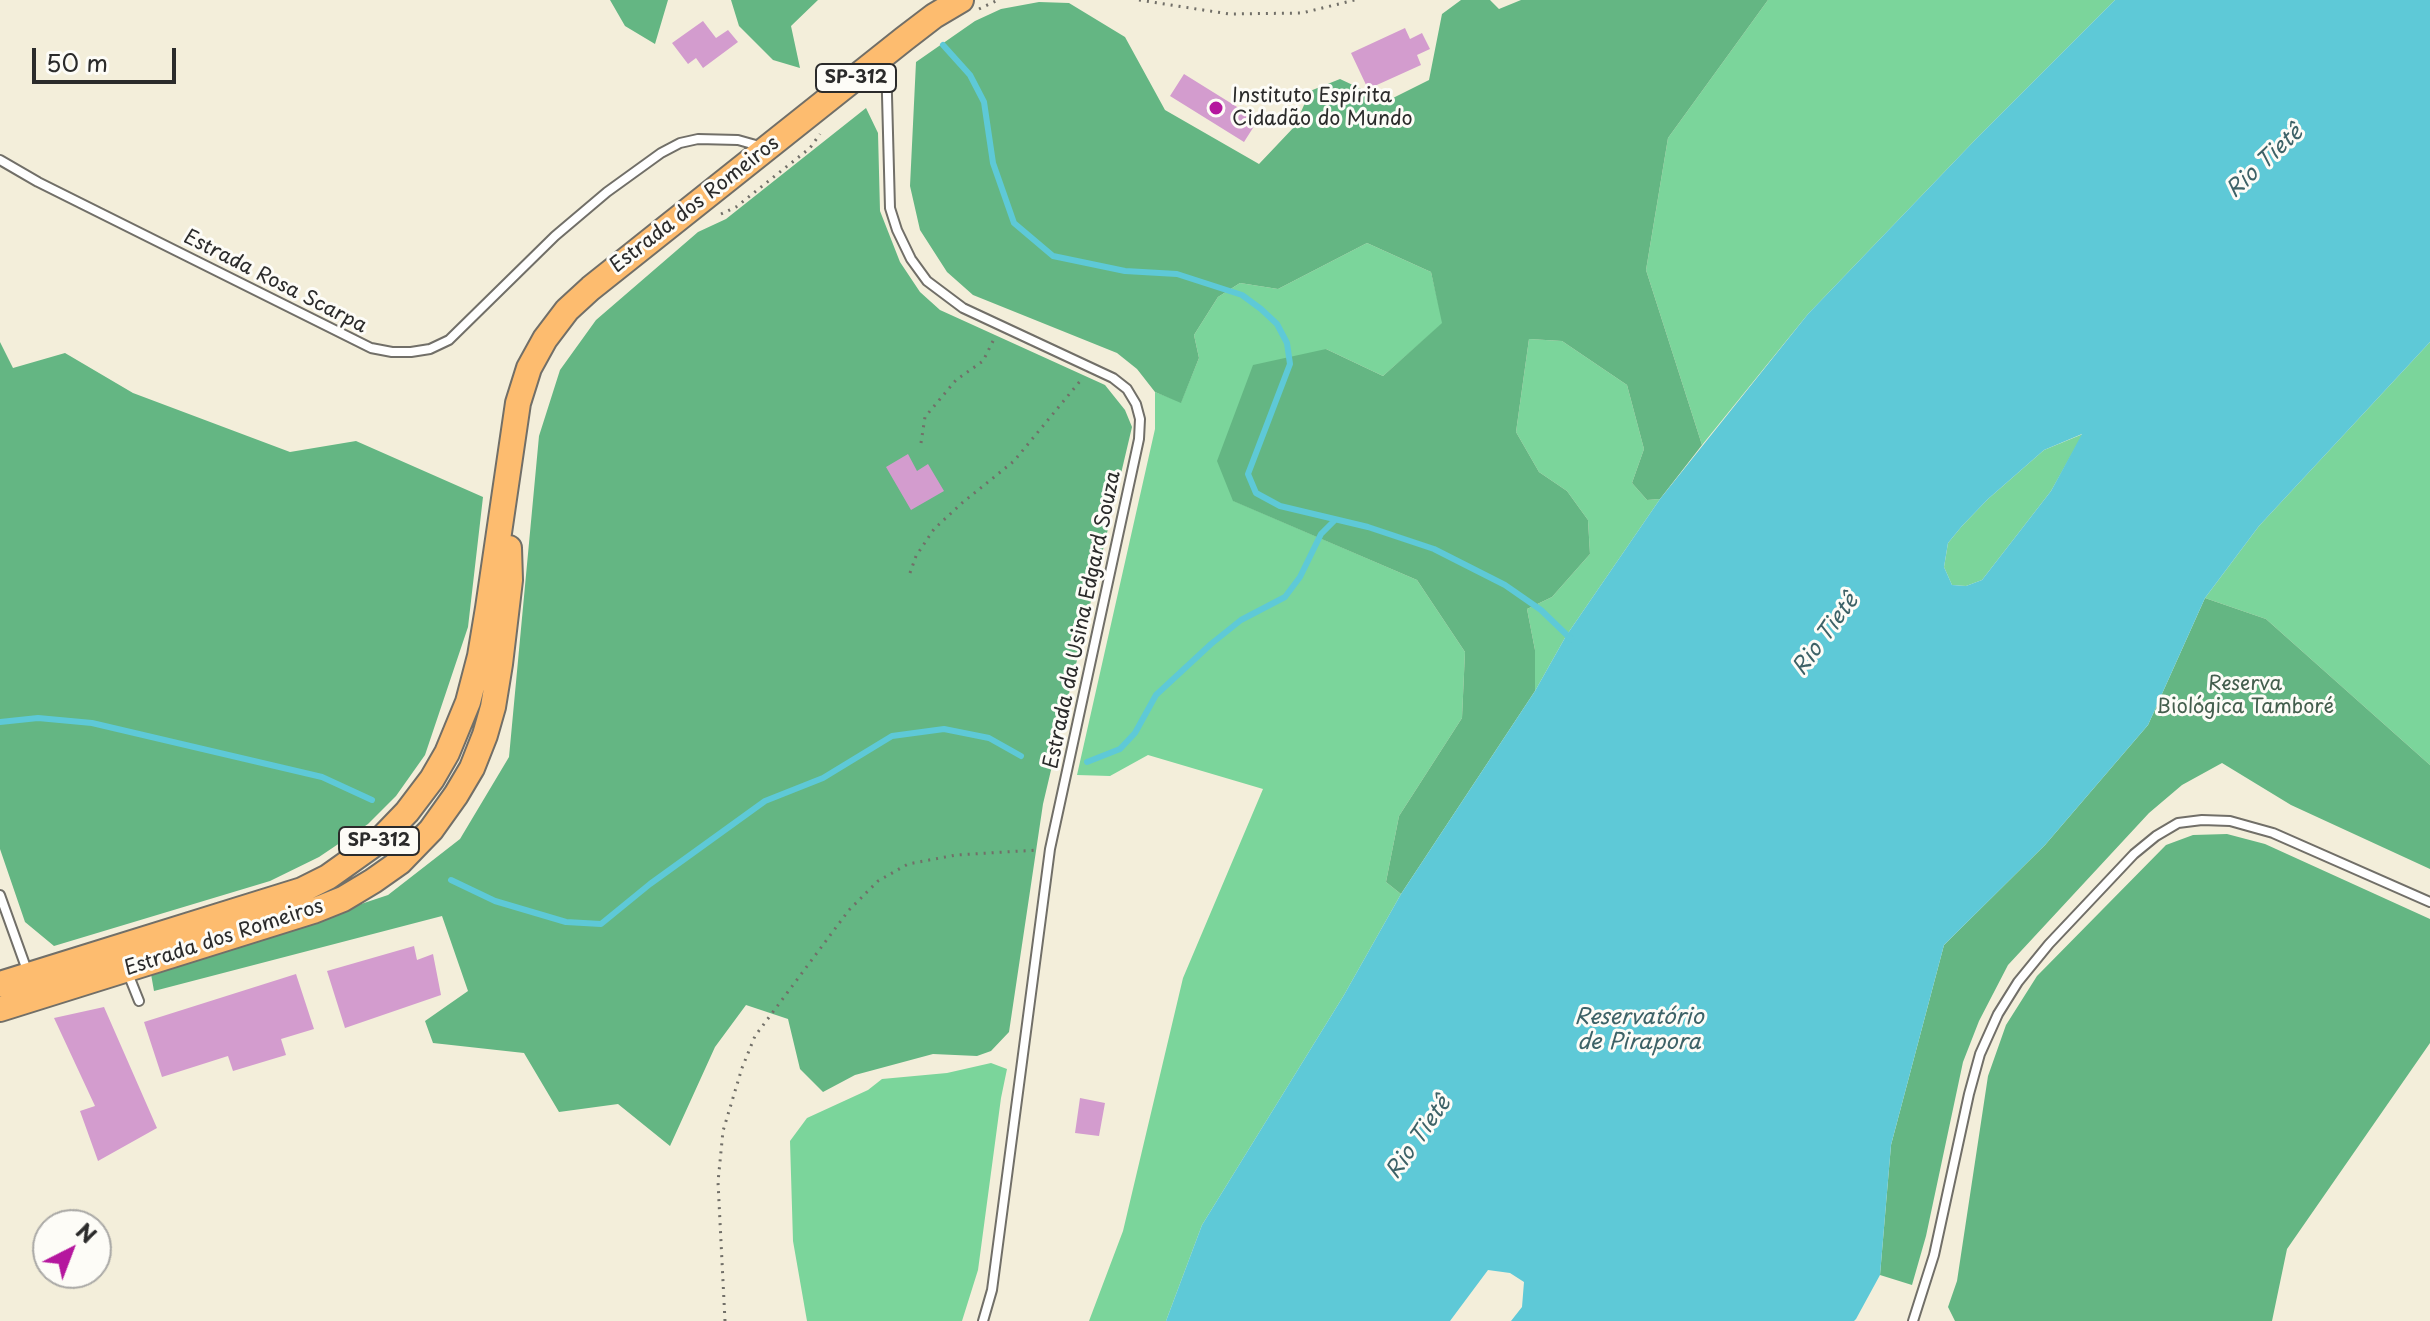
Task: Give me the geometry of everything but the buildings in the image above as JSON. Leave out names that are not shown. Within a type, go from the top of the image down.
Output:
[{"type":"main road","name":"Estrada dos Romeiros","points":[[8,978],[302,890],[357,859],[380,840],[432,779],[447,753],[468,702],[482,644],[518,403],[529,368],[545,339],[567,310],[591,288],[934,16],[961,0]]},
{"type":"main road","name":"Estrada dos Romeiros","points":[[0,1009],[278,924],[343,899],[400,862],[431,830],[472,768],[493,707],[510,580],[509,466]]},
{"type":"lane","name":"Estrada da Usina Edgard Souza","points":[[886,54],[890,208],[911,259],[927,281],[963,308],[1113,378],[1127,389],[1140,419],[1139,439],[1050,849],[992,1290],[983,1321]]},
{"type":"lane","name":"Estrada Rosa Scarpa","points":[[0,160],[371,348],[411,352],[430,349],[449,340],[555,236],[607,192],[661,153],[680,143],[707,139],[738,140],[768,148]]},
{"type":"lane","points":[[1913,1321],[1934,1255],[1980,1054],[1998,1014],[2018,982],[2049,944],[2134,854],[2156,836],[2178,823],[2230,821],[2273,833],[2430,902]]},
{"type":"lane","points":[[0,895],[12,929],[8,978]]},
{"type":"lane","points":[[0,933],[12,929]]},
{"type":"lane","points":[[127,970],[139,1001]]},
{"type":"path","points":[[1139,0],[1229,14],[1302,13],[1355,0]]},
{"type":"path","points":[[921,443],[925,417],[956,380],[983,361],[1000,326]]},
{"type":"path","points":[[910,573],[916,556],[934,529],[1014,461],[1091,367]]},
{"type":"path","points":[[725,1321],[718,1182],[723,1131],[755,1036],[849,910],[878,881],[908,864],[956,855],[1050,849]]},
{"type":"green space","points":[[610,0],[668,0],[655,44],[625,26]]},
{"type":"green space","points":[[731,0],[818,0],[791,26],[800,68],[773,60],[739,26]]},
{"type":"green space","points":[[1461,0],[1490,0],[1499,9],[1521,0],[1768,0],[1668,138],[1646,270],[1702,445],[1660,499],[1647,500],[1632,483],[1644,449],[1627,385],[1562,341],[1529,339],[1516,432],[1539,472],[1567,491],[1588,520],[1590,554],[1552,597],[1527,609],[1535,650],[1535,691],[1401,894],[1386,882],[1399,816],[1462,718],[1465,652],[1417,580],[1233,501],[1217,461],[1253,365],[1326,349],[1383,376],[1442,323],[1431,272],[1367,243],[1278,289],[1240,283],[1218,297],[1194,335],[1199,358],[1181,403],[1155,392],[1137,369],[1117,353],[973,295],[947,272],[920,230],[910,186],[916,62],[975,21],[1001,9],[1039,2],[1069,3],[1125,37],[1165,110],[1259,164],[1295,126],[1310,91],[1340,79],[1387,101],[1429,80],[1442,14]]},
{"type":"green space","points":[[1768,0],[2115,0],[1808,314],[1702,445],[1646,270],[1668,138]]},
{"type":"green space","points":[[866,108],[878,133],[880,211],[900,262],[920,292],[940,310],[1105,385],[1125,410],[1132,427],[1043,804],[1009,1032],[991,1051],[977,1056],[933,1054],[855,1075],[823,1092],[800,1069],[788,1019],[746,1005],[715,1047],[670,1146],[618,1104],[559,1112],[524,1053],[433,1043],[425,1021],[468,991],[442,916],[154,991],[151,974],[388,895],[460,839],[509,757],[539,436],[560,370],[596,320],[698,232],[726,219]]},
{"type":"green space","points":[[1367,243],[1431,272],[1443,323],[1383,376],[1326,349],[1234,501],[1417,580],[1465,652],[1462,718],[1399,816],[1386,882],[1401,894],[1344,995],[1202,1225],[1166,1321],[1089,1321],[1123,1231],[1183,978],[1263,789],[1148,755],[1110,776],[1077,775],[1155,429],[1155,392],[1181,402],[1199,358],[1194,335],[1218,297],[1240,283],[1278,289]]},
{"type":"green space","points":[[1529,339],[1562,341],[1627,385],[1644,449],[1632,483],[1647,500],[1660,499],[1566,636],[1535,691],[1535,650],[1527,609],[1552,597],[1590,554],[1588,520],[1567,491],[1539,472],[1516,432]]},
{"type":"green space","points":[[0,342],[13,368],[65,353],[133,393],[290,452],[356,441],[483,497],[468,627],[425,755],[396,796],[368,824],[319,857],[270,881],[54,946],[25,922],[0,849]]},
{"type":"green space","points":[[2430,342],[2430,765],[2266,619],[2205,598],[2259,526]]},
{"type":"green space","points":[[2083,434],[2051,491],[1982,580],[1966,586],[1952,585],[1944,567],[1948,543],[1962,526],[2044,450]]},
{"type":"green space","name":"Reserva Biológica Tamboré","points":[[2205,598],[2266,619],[2430,765],[2430,869],[2291,805],[2222,763],[2182,785],[2149,813],[2008,965],[1979,1021],[1963,1062],[1926,1236],[1912,1285],[1880,1275],[1891,1145],[1944,945],[2045,845],[2148,725]]},
{"type":"green space","points":[[2227,834],[2265,844],[2430,919],[2430,1043],[2287,1249],[2272,1321],[1955,1321],[1948,1307],[1957,1281],[1988,1076],[2006,1025],[2037,976],[2166,845],[2193,835]]},
{"type":"green space","points":[[991,1063],[1007,1069],[978,1270],[962,1321],[807,1321],[793,1241],[790,1141],[807,1118],[868,1090],[882,1079],[947,1073]]},
{"type":"water","name":"Reservatório de Pirapora","points":[[2115,0],[2430,0],[2430,342],[2259,526],[2205,598],[2148,725],[2045,845],[1944,945],[1891,1145],[1880,1275],[1856,1319],[1511,1321],[1522,1307],[1524,1282],[1510,1273],[1488,1270],[1450,1321],[1166,1321],[1202,1225],[1344,995],[1401,894],[1535,691],[1566,636],[1660,499],[1808,314]],"holes":[[[2082,434],[2051,491],[1982,580],[1966,586],[1952,585],[1944,567],[1948,543],[1962,526],[2044,450]]]},
{"type":"waterway","points":[[943,45],[970,75],[984,102],[993,163],[1014,223],[1053,256],[1125,271],[1177,274],[1242,295],[1277,324],[1287,343],[1290,364],[1248,474],[1256,493],[1280,506],[1368,527],[1434,549],[1505,585],[1541,610],[1571,639]]},
{"type":"waterway","points":[[1087,762],[1120,749],[1135,733],[1156,695],[1211,644],[1241,620],[1285,597],[1300,577],[1321,534],[1335,520]]},
{"type":"waterway","points":[[0,722],[38,718],[92,723],[322,777],[372,800]]},
{"type":"waterway","points":[[451,880],[495,901],[566,922],[601,924],[650,884],[765,801],[823,778],[892,736],[944,729],[989,738],[1021,756]]},
{"type":"place","name":"Instituto Espírita Cidadão do Mundo","points":[[1216,108]]},
{"type":"water label","name":"Rio Tietê","points":[[2265,162]]},
{"type":"water label","name":"Rio Tietê","points":[[1826,635]]},
{"type":"water label","name":"Rio Tietê","points":[[1419,1138]]}]
